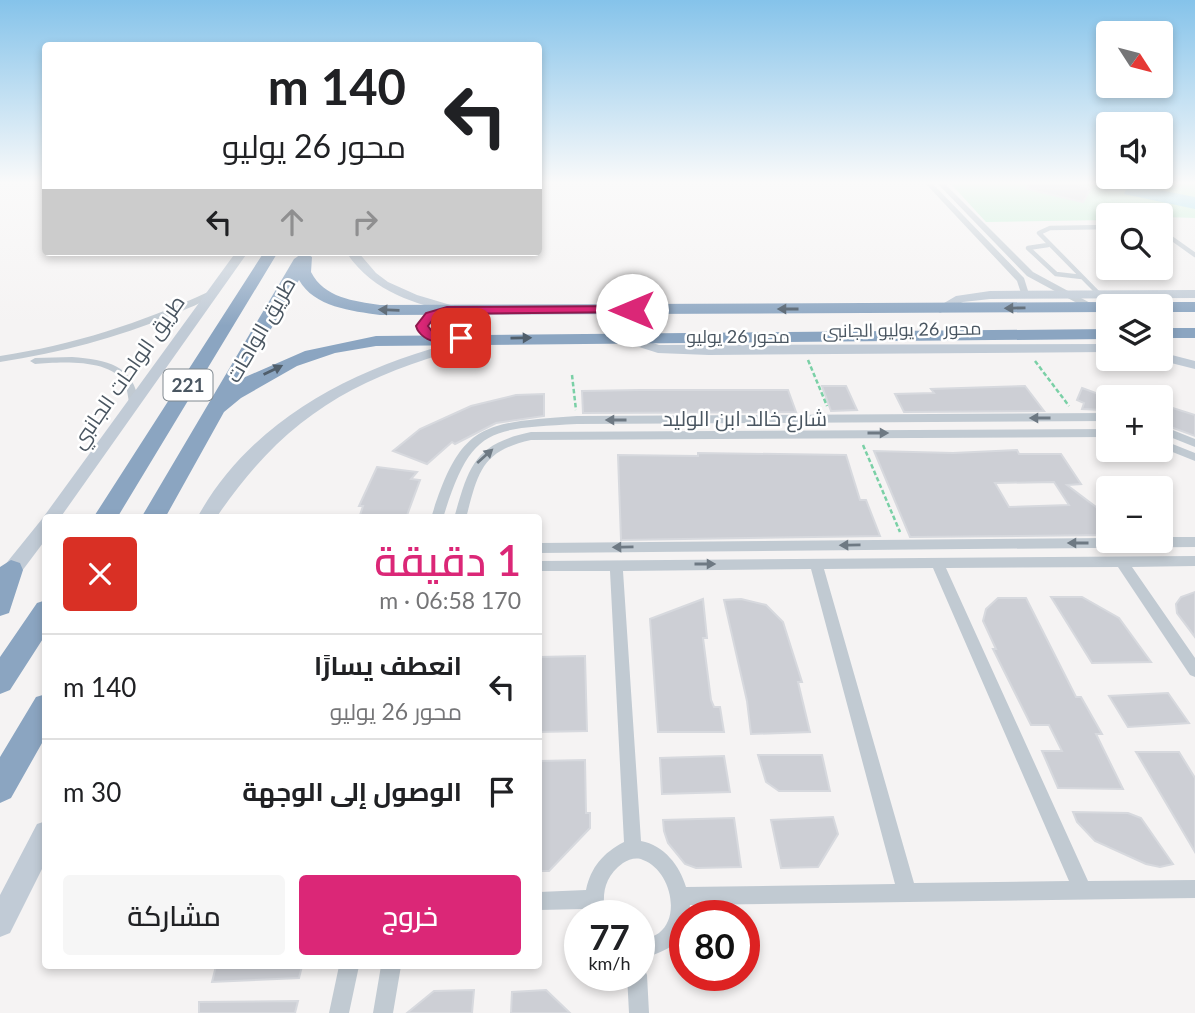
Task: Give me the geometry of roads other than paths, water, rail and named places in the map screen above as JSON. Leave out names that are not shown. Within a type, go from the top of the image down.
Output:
[{"type":"highway","name":"طريق الواحات","points":[[107,514],[269,256]]},
{"type":"highway","name":"طريق الواحات","points":[[155,514],[303,256]]},
{"type":"highway","name":"محور 26 يوليو","points":[[304,256],[303,273],[311,286],[338,302],[380,310],[940,309],[1096,303]]},
{"type":"highway","points":[[1173,307],[1195,307]]},
{"type":"highway","points":[[435,338],[424,332],[424,322],[435,313],[456,310]]},
{"type":"highway","points":[[1173,333],[1195,333]]},
{"type":"highway","name":"محور 26 يوليو","points":[[217,408],[262,375],[318,352],[376,341],[435,338],[1088,334],[1096,338]]},
{"type":"highway","points":[[0,606],[5,578]]},
{"type":"highway","points":[[0,681],[42,617]]},
{"type":"highway","points":[[0,787],[42,714]]},
{"type":"street","points":[[973,231],[1021,280],[1025,294]]},
{"type":"street","points":[[987,231],[1039,281],[1065,295]]},
{"type":"street","points":[[988,248],[1003,248]]},
{"type":"street","name":"طريق الواحات الجانبي","points":[[53,514],[239,256]]},
{"type":"street","points":[[355,256],[371,276],[395,291],[456,310]]},
{"type":"street","points":[[0,359],[56,351],[136,328],[211,294]]},
{"type":"street","name":"محور 26 يوليو الجانبى","points":[[1173,296],[1195,294]]},
{"type":"street","name":"محور 26 يوليو الجانبى","points":[[940,309],[974,296],[1065,295],[1096,302]]},
{"type":"street","name":"محور 26 يوليو الجانبى","points":[[622,337],[658,349],[804,350],[1096,343]]},
{"type":"street","points":[[208,514],[259,451],[295,417],[324,397],[349,382],[394,363],[487,338]]},
{"type":"street","points":[[49,360],[56,351]]},
{"type":"street","points":[[1173,359],[1195,365]]},
{"type":"street","points":[[0,365],[49,360],[76,361],[114,369],[130,382],[134,404]]},
{"type":"street","points":[[1077,417],[1088,433]]},
{"type":"street","name":"شارع خالد ابن الوليد","points":[[438,514],[454,465],[470,444],[490,432],[513,425],[577,421],[1096,417]]},
{"type":"street","points":[[834,419],[843,433]]},
{"type":"street","name":"شارع خالد ابن الوليد","points":[[461,514],[477,462],[501,444],[516,438],[843,433],[1096,433]]},
{"type":"street","points":[[1173,434],[1195,443]]},
{"type":"street","points":[[1173,448],[1195,457]]},
{"type":"street","points":[[5,578],[42,529]]},
{"type":"street","points":[[542,548],[1195,542]]},
{"type":"street","points":[[1121,561],[1195,670]]},
{"type":"street","points":[[542,566],[1195,561]]},
{"type":"street","points":[[937,563],[1083,891]]},
{"type":"street","points":[[616,564],[634,850]]},
{"type":"street","points":[[816,564],[907,893]]},
{"type":"street","points":[[0,923],[42,841]]},
{"type":"street","points":[[595,900],[596,884],[610,860],[634,850],[659,858],[670,868],[681,896],[680,913],[669,934],[655,945]]},
{"type":"street","points":[[681,896],[1195,889]]},
{"type":"street","points":[[542,901],[564,904]]},
{"type":"street","points":[[339,1013],[348,969]]},
{"type":"street","points":[[383,1013],[390,969]]},
{"type":"street","points":[[638,991],[639,1013]]},
{"type":"lane","points":[[1043,231],[1039,235],[1082,277],[1096,297]]},
{"type":"lane","points":[[1173,239],[1195,255]]},
{"type":"lane","points":[[1048,245],[1028,248],[1056,274],[1082,277]]}]
